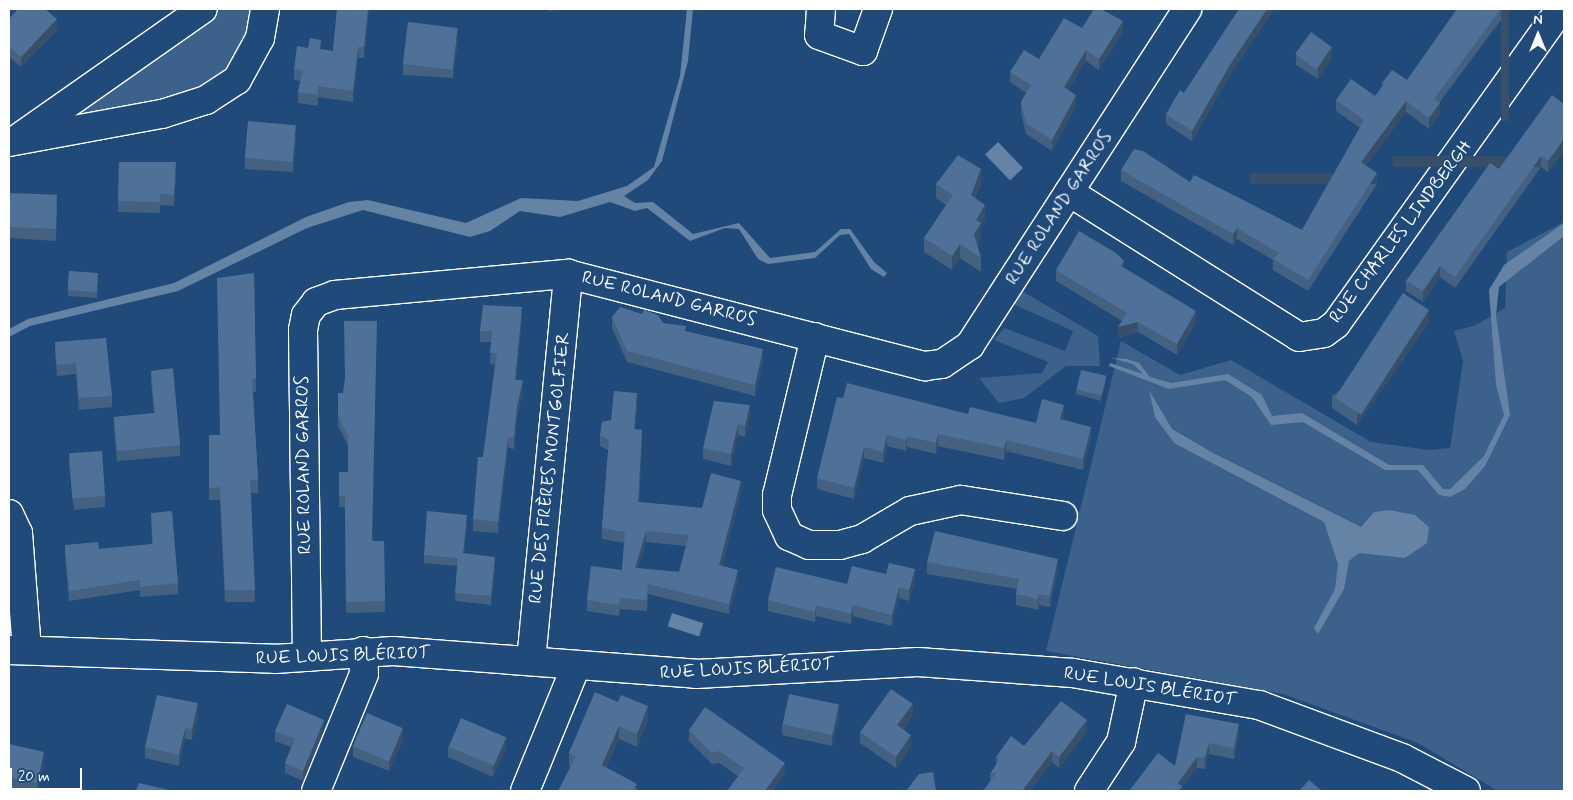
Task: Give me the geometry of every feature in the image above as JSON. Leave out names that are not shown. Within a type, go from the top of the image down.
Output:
[{"type":"street","points":[[12,141],[203,9]]},
{"type":"street","points":[[12,141],[116,124],[206,100],[237,80],[247,65],[260,38],[265,9]]},
{"type":"street","points":[[820,9],[819,34],[864,51],[878,9]]},
{"type":"street","name":"RUE ROLAND GARROS","points":[[307,657],[306,314],[316,302],[335,295],[568,274],[924,366],[958,356],[970,345],[1187,9]]},
{"type":"street","name":"RUE CHARLES LINDBERGH","points":[[1069,192],[1299,337],[1324,334],[1336,324],[1561,9]]},
{"type":"street","name":"RUE DES FRÈRES MONTGOLFIER","points":[[531,661],[568,274]]},
{"type":"street","points":[[814,337],[777,495],[777,510],[789,536],[818,547],[840,544],[862,539],[910,511],[961,500],[1062,516]]},
{"type":"street","points":[[9,514],[18,533],[18,649]]},
{"type":"street","name":"RUE LOUIS BLÉRIOT","points":[[18,649],[219,658],[307,657],[363,651],[456,653],[576,666],[696,674],[952,663],[1134,682],[1259,705],[1321,725],[1402,758],[1466,791]]},
{"type":"street","points":[[316,791],[364,674],[363,651]]},
{"type":"street","points":[[525,791],[576,666]]},
{"type":"street","points":[[1090,791],[1121,742],[1134,682]]},
{"type":"shaded area","points":[[222,9],[256,9],[257,16],[230,73],[186,101],[76,116],[77,108]]},
{"type":"shaded area","points":[[687,9],[693,9],[688,61],[662,161],[648,180],[624,196],[635,203],[653,202],[693,234],[739,223],[770,258],[815,252],[841,229],[850,229],[874,262],[887,273],[884,277],[871,269],[849,234],[840,235],[815,258],[768,264],[758,259],[739,229],[725,228],[690,241],[647,208],[635,211],[610,202],[560,217],[520,211],[490,231],[470,237],[363,210],[307,228],[178,291],[30,326],[9,337],[9,329],[28,319],[174,283],[306,217],[349,202],[368,200],[466,223],[521,198],[578,201],[627,186],[654,167],[680,76]]},
{"type":"shaded area","points":[[998,142],[1023,168],[1010,180],[985,155]]},
{"type":"shaded area","points":[[1564,222],[1564,791],[1498,791],[1418,743],[1283,694],[1046,651],[1121,341],[1180,375],[1231,360],[1371,442],[1429,450],[1450,448],[1463,361],[1454,331],[1476,325],[1505,308],[1507,252]]},
{"type":"shaded area","points":[[1564,223],[1564,236],[1499,287],[1496,315],[1510,415],[1485,466],[1465,489],[1450,497],[1439,495],[1418,470],[1385,470],[1303,422],[1271,425],[1252,397],[1225,380],[1169,389],[1109,366],[1110,363],[1143,374],[1133,364],[1111,358],[1127,359],[1139,363],[1150,377],[1171,383],[1228,374],[1262,395],[1272,416],[1302,413],[1389,465],[1423,465],[1443,489],[1450,489],[1484,456],[1504,415],[1496,385],[1489,290],[1504,265]]},
{"type":"shaded area","points":[[1017,288],[1098,336],[1100,366],[1066,366],[1024,398],[999,403],[979,378],[1042,373],[1048,362],[994,340],[1004,328],[1065,351],[1073,331],[1009,302]]},
{"type":"shaded area","points":[[1149,390],[1172,429],[1215,454],[1361,527],[1374,512],[1389,510],[1415,515],[1429,527],[1427,543],[1405,558],[1359,553],[1349,561],[1344,589],[1318,634],[1314,628],[1335,589],[1338,564],[1324,522],[1174,443],[1155,417]]},
{"type":"shaded area","points":[[672,613],[703,623],[699,637],[668,626]]},
{"type":"building","points":[[18,9],[45,9],[57,19],[21,57],[9,46],[9,19]]},
{"type":"building","points":[[337,9],[368,9],[364,47],[358,47],[353,91],[318,86],[318,95],[298,92],[303,70],[294,69],[297,46],[308,48],[310,38],[321,40],[320,49],[333,51]]},
{"type":"building","points":[[1094,9],[1101,9],[1123,21],[1099,59],[1086,50],[1064,87],[1076,95],[1052,140],[1026,123],[1021,102],[1031,85],[1010,72],[1024,50],[1039,59],[1064,18],[1082,28]]},
{"type":"building","points":[[1239,9],[1267,9],[1231,63],[1192,131],[1166,114],[1180,90],[1184,93]]},
{"type":"building","points":[[1457,9],[1501,9],[1434,99],[1440,103],[1429,118],[1382,83],[1392,70],[1407,80]]},
{"type":"building","points":[[408,22],[458,28],[453,70],[403,64]]},
{"type":"building","points":[[1311,32],[1332,47],[1316,69],[1295,54]]},
{"type":"building","points":[[1351,79],[1375,96],[1384,85],[1406,101],[1361,162],[1377,173],[1308,280],[1273,259],[1279,253],[1237,228],[1233,234],[1121,170],[1134,149],[1143,151],[1190,182],[1194,175],[1302,230],[1364,120],[1336,100]]},
{"type":"building","points":[[1552,95],[1564,104],[1564,139],[1548,161],[1541,156],[1455,277],[1440,266],[1423,291],[1406,281],[1490,163],[1499,169]]},
{"type":"building","points":[[248,121],[296,125],[293,162],[245,158]]},
{"type":"building","points":[[958,155],[981,169],[971,195],[985,205],[976,220],[981,223],[974,234],[981,258],[960,244],[952,256],[924,238],[953,195],[936,184]]},
{"type":"building","points":[[119,162],[176,162],[174,195],[160,194],[160,202],[118,201]]},
{"type":"building","points":[[9,193],[57,195],[56,229],[9,227]]},
{"type":"building","points":[[1079,231],[1116,253],[1124,261],[1121,266],[1196,311],[1177,344],[1138,322],[1118,327],[1127,313],[1056,270]]},
{"type":"building","points":[[69,271],[98,273],[97,292],[68,290]]},
{"type":"building","points":[[254,273],[256,379],[252,379],[258,480],[250,480],[255,590],[225,590],[220,487],[209,488],[209,435],[220,435],[217,278]]},
{"type":"building","points":[[1403,293],[1429,310],[1361,415],[1335,398]]},
{"type":"building","points":[[483,305],[522,307],[515,380],[523,380],[517,406],[514,438],[508,437],[498,522],[473,519],[478,457],[483,457],[497,353],[490,353],[492,331],[480,331]]},
{"type":"building","points":[[620,307],[642,314],[644,310],[658,315],[663,323],[686,326],[685,331],[763,349],[755,385],[627,351],[612,317]]},
{"type":"building","points":[[344,321],[377,321],[372,541],[384,541],[385,601],[346,602],[345,496],[339,496],[339,472],[348,472],[348,436],[338,415],[338,393],[343,393],[345,378]]},
{"type":"building","points":[[106,338],[112,396],[79,398],[76,363],[57,365],[55,342]]},
{"type":"building","points":[[173,368],[180,445],[117,451],[114,417],[155,413],[151,371]]},
{"type":"building","points":[[1081,370],[1106,376],[1102,395],[1077,389]]},
{"type":"building","points":[[847,383],[968,414],[970,407],[1036,423],[1042,399],[1064,405],[1060,419],[1091,427],[1083,459],[1006,440],[1004,448],[938,434],[936,443],[907,436],[906,440],[887,435],[883,452],[864,447],[854,488],[817,478],[837,397],[843,398]]},
{"type":"building","points":[[614,391],[637,393],[634,429],[642,430],[638,502],[702,508],[711,473],[741,481],[719,565],[738,570],[729,604],[648,584],[647,600],[620,598],[619,605],[587,600],[591,566],[622,570],[625,532],[602,528],[609,440],[600,435],[602,422],[611,420]],"holes":[[[646,531],[689,535],[679,572],[635,568]]]},
{"type":"building","points":[[714,401],[750,405],[745,426],[738,424],[731,454],[703,448]]},
{"type":"building","points":[[102,451],[105,496],[72,498],[69,453]]},
{"type":"building","points":[[172,511],[178,583],[140,587],[140,580],[69,591],[65,545],[98,542],[99,549],[153,544],[151,513]]},
{"type":"building","points":[[427,511],[467,515],[463,553],[495,557],[491,596],[455,593],[458,558],[424,555]]},
{"type":"building","points":[[935,531],[1058,559],[1050,596],[1039,594],[1038,599],[1016,594],[1019,579],[927,562]]},
{"type":"building","points":[[889,563],[915,569],[909,590],[899,587],[892,615],[853,605],[851,614],[816,605],[815,612],[768,600],[776,567],[847,584],[852,566],[886,574]]},
{"type":"building","points":[[891,689],[913,704],[897,725],[911,735],[896,757],[860,732]]},
{"type":"building","points":[[595,692],[618,702],[621,695],[648,706],[637,734],[619,726],[602,765],[637,784],[635,788],[640,791],[558,791],[576,756],[569,753]]},
{"type":"building","points":[[789,694],[839,705],[832,735],[783,724]]},
{"type":"building","points":[[157,695],[198,703],[192,729],[185,728],[179,755],[145,747]]},
{"type":"building","points":[[1061,701],[1087,720],[1059,757],[1052,751],[1022,791],[983,791],[997,772],[990,774],[999,760],[996,757],[1011,736],[1024,746]]},
{"type":"building","points":[[287,704],[324,720],[303,771],[285,763],[295,739],[275,731]]},
{"type":"building","points":[[705,707],[785,763],[765,791],[727,791],[744,768],[719,751],[712,753],[689,730]]},
{"type":"building","points":[[367,713],[403,728],[389,761],[353,746]]},
{"type":"building","points":[[1186,714],[1239,724],[1234,748],[1209,743],[1205,758],[1197,757],[1178,783],[1182,786],[1179,791],[1129,791],[1158,753],[1175,766]]},
{"type":"building","points":[[461,718],[506,737],[494,766],[449,747]]},
{"type":"building","points":[[9,744],[44,752],[37,783],[9,777]]},
{"type":"building","points":[[933,772],[936,791],[906,791],[919,774]]},
{"type":"building","points":[[1309,780],[1322,791],[1299,791]]},
{"type":"building","points":[[139,783],[173,791],[136,791]]}]
